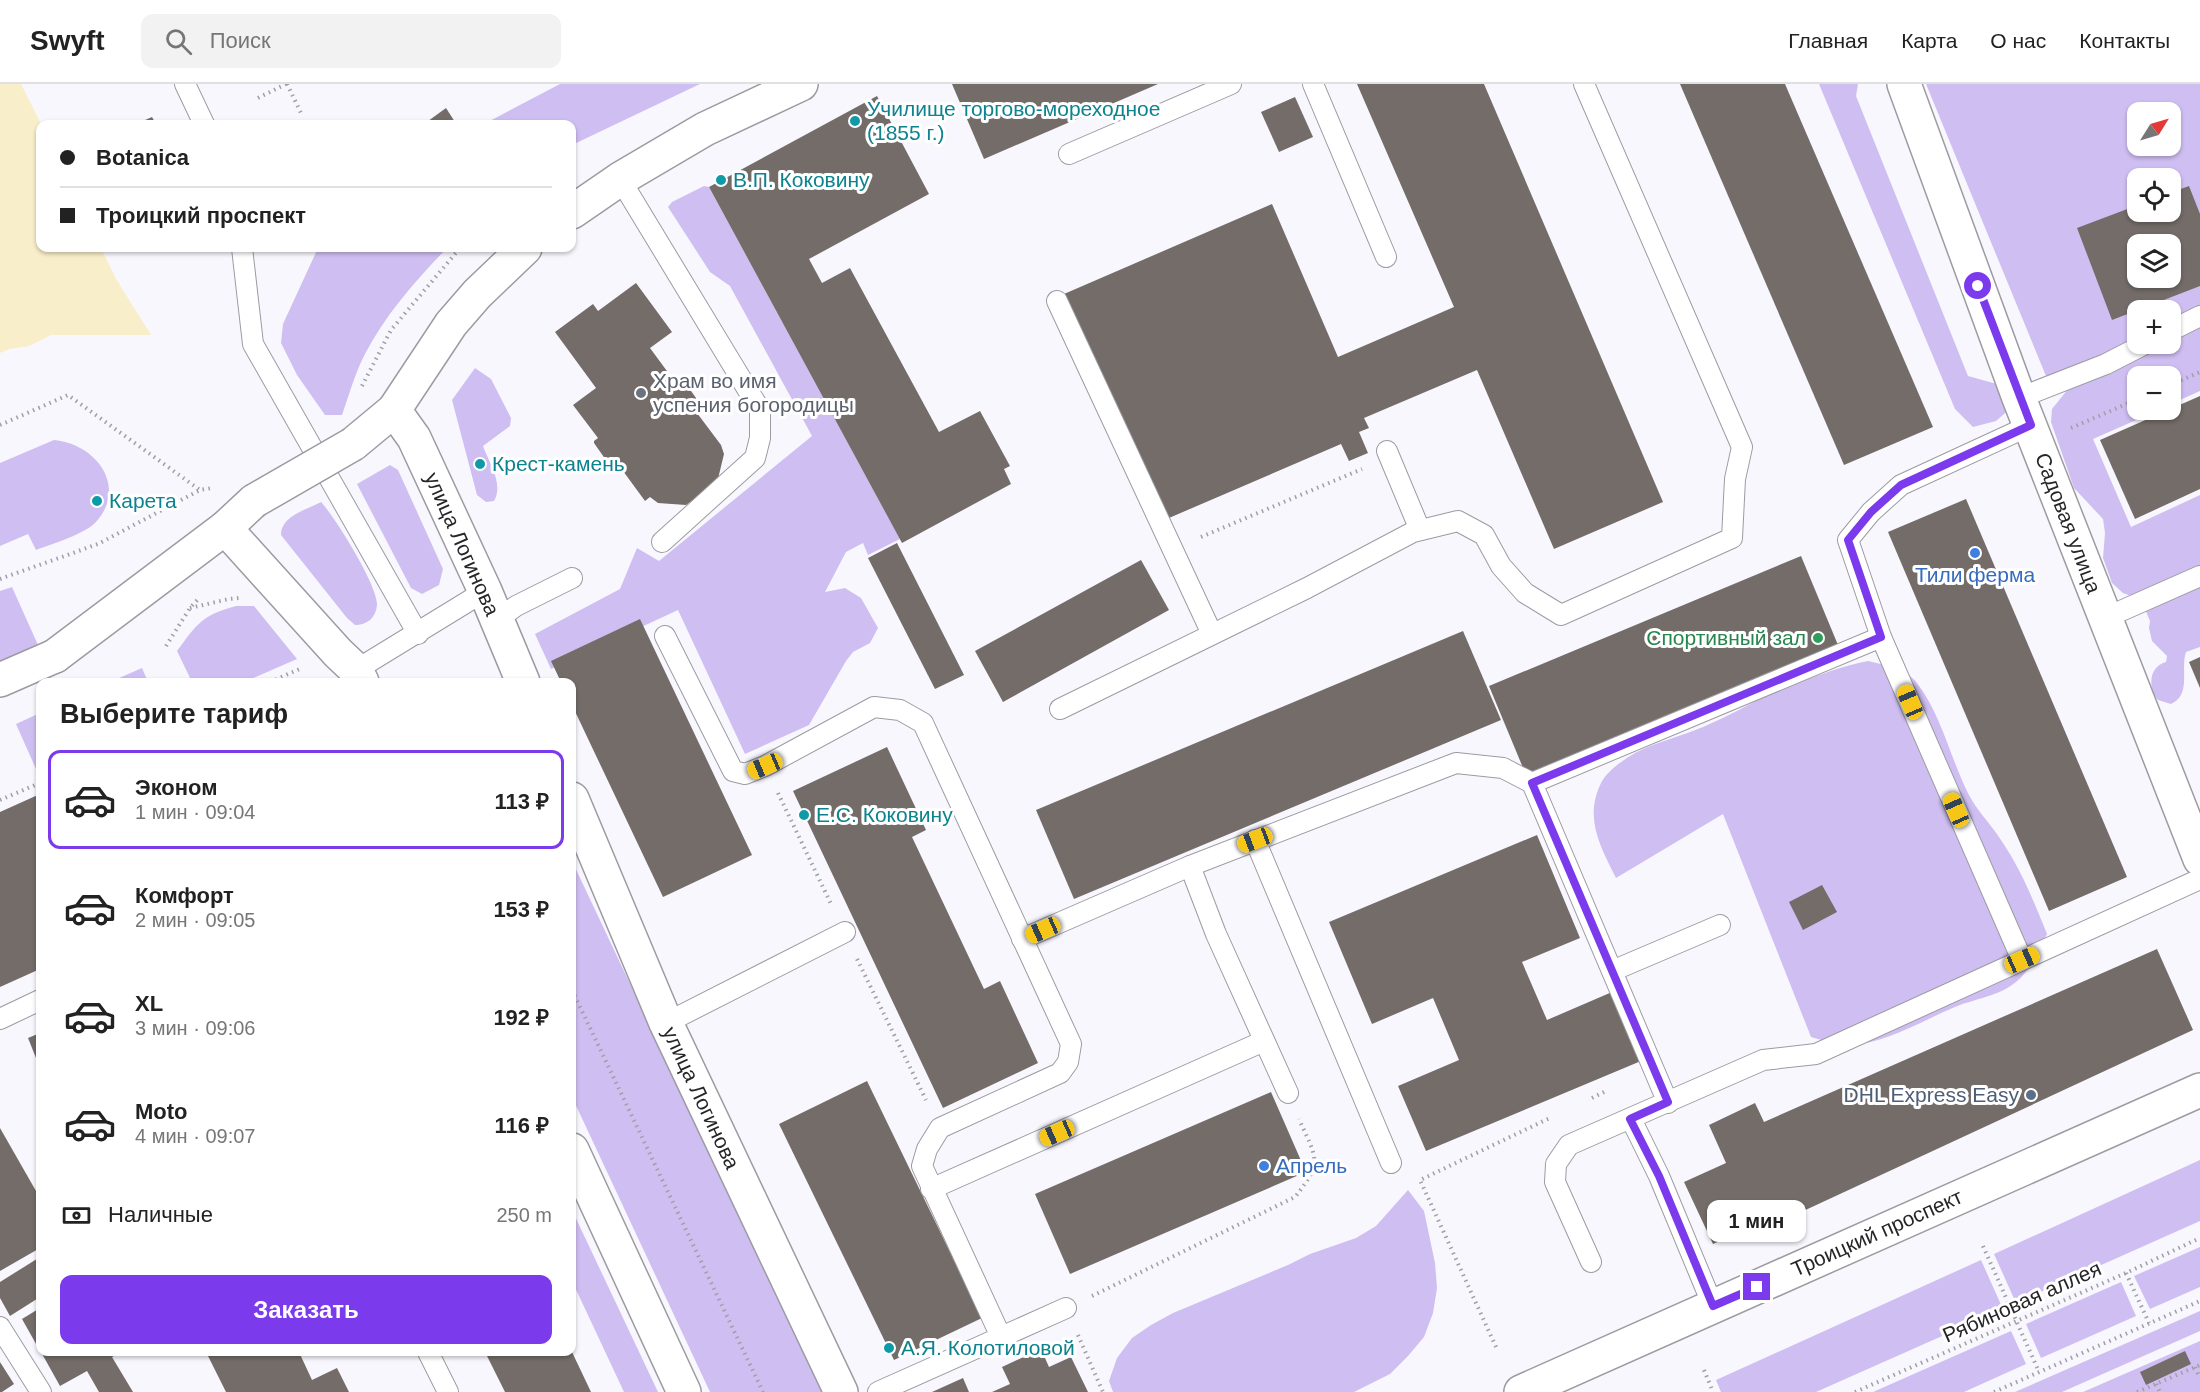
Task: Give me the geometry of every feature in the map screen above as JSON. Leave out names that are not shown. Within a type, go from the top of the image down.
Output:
[{"type":"street","points":[[576,209],[621,179],[705,129],[801,84]]},
{"type":"street","name":"Садовая улица","points":[[1904,84],[2025,412],[2200,859]]},
{"type":"street","points":[[0,680],[54,656],[225,528],[254,501],[353,444],[394,410],[451,324],[477,294],[521,252]]},
{"type":"street","name":"улица Логинова","points":[[394,410],[414,438],[521,678]]},
{"type":"street","points":[[225,528],[359,676]]},
{"type":"street","name":"улица Логинова","points":[[576,809],[666,1023],[841,1392]]},
{"type":"street","name":"Троицкий проспект","points":[[1521,1392],[2200,1090]]},
{"type":"street","points":[[576,1159],[684,1392]]},
{"type":"lane","points":[[185,84],[202,120]]},
{"type":"lane","points":[[1069,154],[1231,84]]},
{"type":"lane","points":[[1313,84],[1386,257]]},
{"type":"lane","points":[[1060,709],[1420,530],[1458,521],[1484,535],[1501,566],[1526,593],[1561,615],[1732,538],[1735,480],[1742,447],[1584,84]]},
{"type":"lane","points":[[621,179],[760,410],[760,438],[755,458],[662,542]]},
{"type":"lane","points":[[242,252],[253,344],[418,634]]},
{"type":"lane","points":[[1057,301],[1212,634]]},
{"type":"lane","points":[[2181,326],[2200,316]]},
{"type":"lane","points":[[2022,960],[1881,637],[1848,540],[1871,512],[1901,485],[2127,353]]},
{"type":"lane","points":[[1387,451],[1420,530]]},
{"type":"lane","points":[[2105,618],[2200,576]]},
{"type":"lane","points":[[359,676],[418,634],[491,606],[516,606],[572,578]]},
{"type":"lane","points":[[665,636],[733,771],[745,774],[765,766],[874,707],[900,710],[923,723],[1071,1044],[1068,1062],[1060,1072],[940,1128],[927,1149],[922,1166],[1001,1337]]},
{"type":"lane","points":[[1532,783],[1881,637]]},
{"type":"lane","points":[[1022,939],[1190,866],[1456,764],[1503,768],[1532,783],[1668,1102]]},
{"type":"lane","points":[[1255,840],[1392,1163]]},
{"type":"lane","points":[[1190,866],[1216,934],[1288,1093]]},
{"type":"lane","points":[[1591,1262],[1555,1182],[1556,1164],[1569,1145],[1764,1060],[1816,1053],[2200,879]]},
{"type":"lane","points":[[1612,971],[1720,926]]},
{"type":"lane","points":[[666,1023],[845,932]]},
{"type":"lane","points":[[0,1019],[36,1002]]},
{"type":"lane","points":[[931,1189],[1264,1041]]},
{"type":"lane","points":[[1630,1119],[1659,1176],[1713,1306]]},
{"type":"lane","points":[[878,1392],[1066,1308]]},
{"type":"lane","points":[[0,1327],[41,1392]]},
{"type":"lane","points":[[431,1356],[447,1392]]},
{"type":"path","points":[[258,98],[286,84],[301,113]]},
{"type":"path","points":[[358,393],[391,330],[456,252]]},
{"type":"path","points":[[2181,380],[2200,372]]},
{"type":"path","points":[[0,425],[68,395],[200,490]]},
{"type":"path","points":[[2070,429],[2127,404]]},
{"type":"path","points":[[1172,549],[1369,466]]},
{"type":"path","points":[[0,579],[98,544],[200,490],[221,486]]},
{"type":"path","points":[[0,800],[36,785]]},
{"type":"path","points":[[576,998],[763,1392]]},
{"type":"path","points":[[1587,1100],[1608,1090]]},
{"type":"path","points":[[1103,1392],[1066,1308],[1295,1197],[1312,1176],[1316,1158],[1288,1093]]},
{"type":"path","points":[[1496,1347],[1420,1179],[1556,1115]]},
{"type":"path","name":"Рябиновая аллея","points":[[1855,1392],[2200,1238]]},
{"type":"path","points":[[1983,1246],[2039,1372]]},
{"type":"path","points":[[2126,1273],[2148,1323]]},
{"type":"path","points":[[1994,1392],[2200,1301]]},
{"type":"path","points":[[2137,1392],[2198,1366],[2200,1378]]},
{"type":"path","points":[[1704,1370],[1713,1392]]},
{"type":"path","points":[[2156,1384],[2160,1392]]},
{"type":"shaded area","points":[[560,84],[700,84],[576,143],[576,120],[492,120]]},
{"type":"shaded area","points":[[1819,84],[1858,84],[1856,96],[1968,376],[2004,386],[2012,407],[1996,421],[1973,427],[1955,409]]},
{"type":"shaded area","points":[[1926,84],[2200,84],[2200,391],[2181,400],[2181,366],[2127,366],[2127,420],[2136,420],[2093,439],[2131,527],[2200,495],[2200,647],[2186,652],[2183,688],[2177,700],[2171,704],[2158,700],[2151,684],[2153,673],[2156,668],[2166,662],[2167,656],[2152,641],[2150,621],[2145,609],[2136,598],[2123,593],[2112,583],[2103,558],[2105,533],[2103,519],[2074,488],[2051,422],[2052,409],[2068,389],[2054,375],[2046,376]]},
{"type":"shaded area","points":[[704,186],[709,187],[900,539],[868,555],[863,543],[846,552],[825,592],[845,588],[861,598],[878,628],[870,643],[853,652],[846,661],[809,725],[745,754],[678,610],[551,669],[535,634],[620,589],[637,548],[659,561],[812,436],[730,286],[710,272],[668,207],[672,202]]},
{"type":"shaded area","points":[[316,252],[443,252],[402,298],[382,325],[358,369],[342,415],[325,415],[297,375],[281,343],[283,324]]},
{"type":"shaded area","points":[[475,368],[491,379],[511,418],[510,426],[483,446],[497,488],[494,501],[486,502],[477,495],[452,400]]},
{"type":"shaded area","points":[[54,440],[83,449],[103,469],[108,481],[109,495],[105,508],[91,526],[51,545],[36,550],[28,534],[0,546],[0,463]]},
{"type":"shaded area","points":[[390,465],[398,470],[443,569],[439,585],[422,594],[411,588],[357,484]]},
{"type":"shaded area","points":[[321,502],[355,552],[371,583],[377,605],[375,614],[363,624],[355,625],[347,618],[281,535],[282,528],[290,518]]},
{"type":"shaded area","points":[[12,587],[38,645],[0,661],[0,591]]},
{"type":"shaded area","points":[[236,606],[254,606],[297,659],[253,678],[190,678],[177,651],[201,622],[225,609]]},
{"type":"shaded area","points":[[1868,661],[1907,674],[1926,696],[1969,795],[2015,862],[2047,934],[2028,970],[2009,987],[1955,1007],[1886,1038],[1861,1044],[1848,1044],[1811,1037],[1723,814],[1616,878],[1596,832],[1594,808],[1596,796],[1607,774],[1635,753],[1712,723],[1775,692],[1832,670]]},
{"type":"shaded area","points":[[142,668],[146,678],[119,678]]},
{"type":"shaded area","points":[[36,715],[36,769],[16,724]]},
{"type":"shaded area","points":[[576,869],[823,1392],[710,1392],[576,1106]]},
{"type":"shaded area","points":[[2200,1160],[2200,1221],[2016,1303],[1994,1254]]},
{"type":"shaded area","points":[[1408,1190],[1424,1211],[1435,1263],[1437,1288],[1433,1313],[1424,1337],[1390,1374],[1354,1392],[1113,1392],[1109,1381],[1117,1358],[1132,1338],[1173,1313],[1310,1254],[1356,1238],[1376,1226]]},
{"type":"shaded area","points":[[576,1218],[658,1392],[624,1392],[576,1290]]},
{"type":"shaded area","points":[[2200,1247],[2200,1287],[2150,1309],[2134,1276]]},
{"type":"shaded area","points":[[1981,1260],[2003,1309],[1816,1392],[1721,1392],[1716,1380]]},
{"type":"shaded area","points":[[2121,1282],[2136,1316],[2041,1358],[2026,1324]]},
{"type":"shaded area","points":[[2200,1311],[2200,1331],[2062,1392],[2015,1392]]},
{"type":"shaded area","points":[[2011,1331],[2026,1364],[1964,1392],[1873,1392]]},
{"type":"shaded area","points":[[2200,1341],[2200,1392],[2083,1392]]},
{"type":"sand","points":[[0,84],[21,84],[39,120],[36,120],[36,252],[103,252],[116,279],[151,335],[51,335],[29,346],[0,353]]},
{"type":"building","points":[[952,84],[1158,84],[984,159]]},
{"type":"building","points":[[1357,84],[1484,84],[1663,502],[1554,549],[1477,370],[1364,418],[1369,428],[1359,432],[1368,453],[1349,461],[1341,444],[1162,521],[1064,294],[1272,204],[1338,357],[1454,307]]},
{"type":"building","points":[[1680,84],[1785,84],[1933,427],[1844,465]]},
{"type":"building","points":[[877,96],[929,194],[809,259],[822,283],[850,268],[939,432],[980,411],[1010,466],[1004,469],[1011,484],[902,543],[709,187]]},
{"type":"building","points":[[1295,97],[1313,137],[1279,152],[1261,112]]},
{"type":"building","points":[[446,108],[454,120],[430,120]]},
{"type":"building","points":[[2189,186],[2200,214],[2200,286],[2164,300],[2127,300],[2127,314],[2112,320],[2077,228],[2127,209],[2127,222],[2181,222],[2181,189]]},
{"type":"building","name":"Храм во имя успения богородицы","points":[[636,283],[672,332],[650,348],[675,382],[682,378],[696,398],[691,405],[721,445],[724,454],[717,483],[686,505],[658,503],[650,497],[645,501],[615,460],[608,463],[594,443],[598,438],[573,405],[596,388],[555,332],[593,304],[598,311]]},
{"type":"building","points":[[2200,396],[2200,489],[2135,519],[2100,440],[2145,420],[2181,420],[2181,404]]},
{"type":"building","points":[[1966,499],[2127,877],[2049,911],[1888,532]]},
{"type":"building","points":[[897,543],[964,675],[935,689],[868,558]]},
{"type":"building","points":[[1801,556],[1838,645],[1526,775],[1489,686]]},
{"type":"building","points":[[1141,560],[1169,610],[1003,702],[975,651]]},
{"type":"building","points":[[640,619],[752,855],[663,897],[576,713],[576,678],[559,678],[551,661]]},
{"type":"building","points":[[1463,631],[1501,720],[1074,899],[1036,810]]},
{"type":"building","points":[[2200,657],[2200,688],[2189,662]]},
{"type":"building","points":[[887,747],[926,830],[912,837],[984,989],[1000,981],[1038,1063],[943,1108],[793,791]]},
{"type":"building","points":[[36,796],[36,971],[0,987],[0,812]]},
{"type":"building","points":[[1537,835],[1580,938],[1522,962],[1547,1020],[1612,992],[1641,1061],[1426,1151],[1398,1086],[1459,1060],[1433,998],[1372,1024],[1329,922]]},
{"type":"building","points":[[1822,885],[1837,912],[1803,930],[1789,902]]},
{"type":"building","points":[[2157,949],[2193,1030],[1769,1227],[1765,1220],[1713,1244],[1684,1182],[1726,1163],[1709,1125],[1755,1103],[1764,1122]]},
{"type":"building","points":[[36,1035],[36,1058],[28,1038]]},
{"type":"building","points":[[867,1081],[982,1318],[894,1360],[779,1124]]},
{"type":"building","points":[[1271,1092],[1306,1172],[1070,1274],[1035,1194]]},
{"type":"building","points":[[0,1128],[36,1191],[36,1250],[0,1271]]},
{"type":"building","points":[[36,1260],[36,1300],[10,1316],[0,1298],[0,1282]]},
{"type":"building","points":[[36,1310],[36,1344],[22,1319]]},
{"type":"building","points":[[1041,1349],[1049,1367],[1071,1357],[1088,1392],[992,1392],[1010,1384],[1002,1367]]},
{"type":"building","points":[[2185,1351],[2191,1364],[2146,1385],[2140,1372]]},
{"type":"building","points":[[43,1356],[114,1356],[112,1357],[133,1392],[99,1392],[87,1371],[60,1386]]},
{"type":"building","points":[[208,1356],[301,1356],[312,1380],[337,1368],[349,1392],[226,1392]]},
{"type":"building","points":[[487,1356],[574,1356],[591,1392],[505,1392]]},
{"type":"building","points":[[0,1362],[14,1384],[2,1392],[0,1392]]},
{"type":"building","points":[[963,1378],[969,1392],[932,1392]]},
{"type":"place","name":"Училище торгово-мореходное (1855 г.)","points":[[855,121]]},
{"type":"place","name":"В.П. Коковину","points":[[721,180]]},
{"type":"place","name":"Храм во имя успения богородицы","points":[[641,393]]},
{"type":"place","name":"Крест-камень","points":[[480,464]]},
{"type":"place","name":"Карета","points":[[97,501]]},
{"type":"place","name":"Тили ферма","points":[[1975,553]]},
{"type":"place","name":"Спортивный зал","points":[[1818,638]]},
{"type":"place","name":"Е.С. Коковину","points":[[804,815]]},
{"type":"place","name":"DHL Express Easy","points":[[2031,1095]]},
{"type":"place","name":"Апрель","points":[[1264,1166]]},
{"type":"place","name":"А.Я. Колотиловой","points":[[889,1348]]},
{"type":"route","points":[[1757,1287],[1713,1306],[1659,1176],[1630,1119],[1668,1102],[1532,783],[1881,637],[1848,540],[1871,512],[1901,485],[2031,425],[1978,286]]}]
